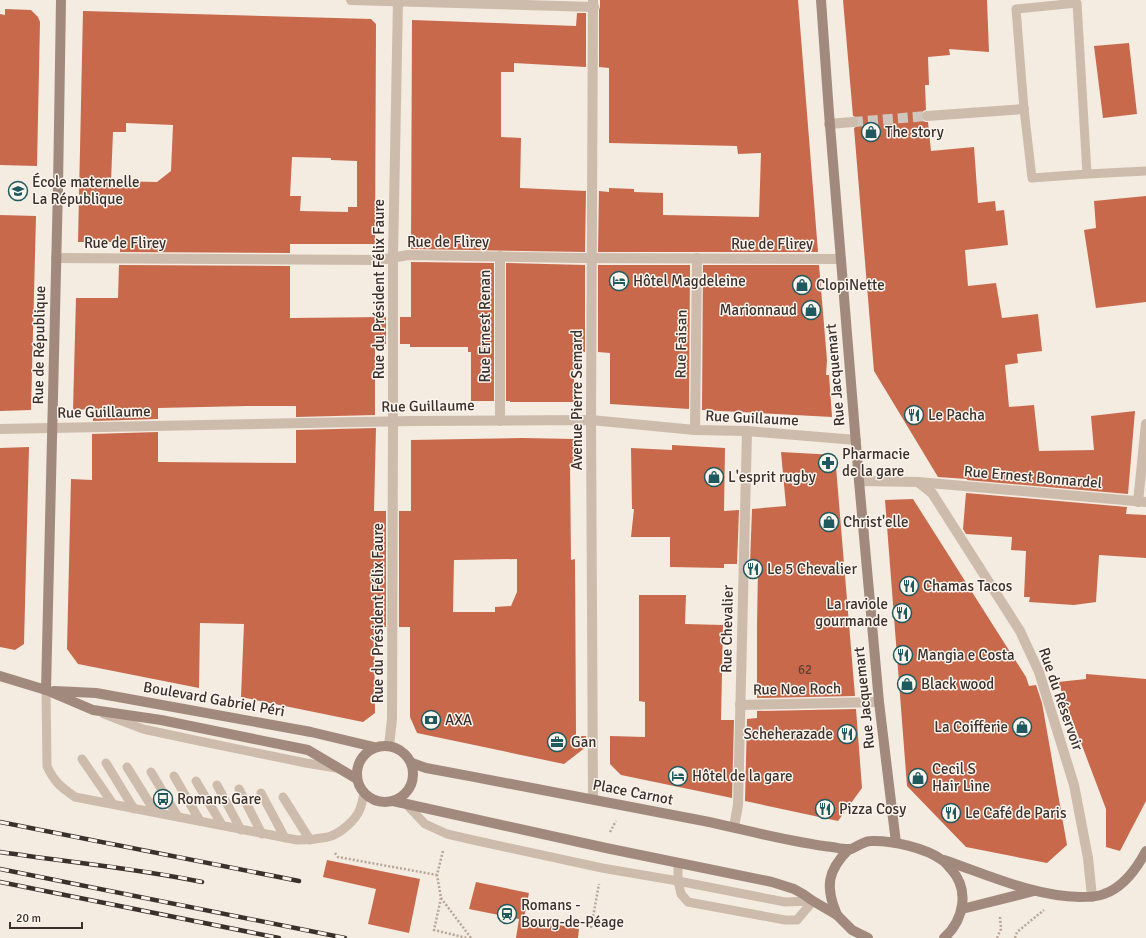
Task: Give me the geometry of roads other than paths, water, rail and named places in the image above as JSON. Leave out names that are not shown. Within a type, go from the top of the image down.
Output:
[{"type":"main road","name":"Rue de République","points":[[46,690],[56,258],[60,0]]},
{"type":"main road","name":"Rue Jacquemart","points":[[821,0],[859,482],[879,702],[896,843]]},
{"type":"main road","name":"Boulevard Gabriel Péri","points":[[0,676],[46,690],[93,710],[161,720],[308,750],[357,779]]},
{"type":"main road","name":"Boulevard Gabriel Péri","points":[[46,690],[96,693],[311,732],[374,747]]},
{"type":"main road","name":"Place Carnot","points":[[389,746],[399,749],[412,763],[426,768],[593,799],[818,845],[849,849]]},
{"type":"main road","points":[[364,793],[359,787],[357,779],[356,771],[358,764],[362,757],[374,747],[389,746]]},
{"type":"main road","points":[[393,801],[407,793],[411,786],[414,771],[412,763]]},
{"type":"main road","name":"Place Carnot","points":[[364,793],[378,802],[385,803],[393,801],[772,882],[794,889],[837,915],[852,930],[868,938]]},
{"type":"main road","name":"Place Carnot","points":[[837,915],[831,902],[829,889],[833,869],[839,859],[849,849],[870,841],[896,843],[925,851],[943,860],[955,874],[962,891],[962,909],[950,936]]},
{"type":"main road","points":[[943,860],[1034,891],[1092,897],[1104,895],[1119,886],[1138,866],[1146,851]]},
{"type":"main road","points":[[962,909],[1034,891]]},
{"type":"street","points":[[351,0],[594,4]]},
{"type":"street","name":"Rue du Président Félix Faure","points":[[389,746],[392,719],[394,422],[393,258],[398,1]]},
{"type":"street","name":"Avenue Pierre Semard","points":[[593,799],[591,420],[594,4]]},
{"type":"street","points":[[927,116],[1024,109]]},
{"type":"street","points":[[830,124],[853,122]]},
{"type":"street","name":"Rue de Flirey","points":[[56,258],[380,260],[408,255],[592,258],[841,259]]},
{"type":"street","name":"Rue Ernest Renan","points":[[500,256],[500,420]]},
{"type":"street","name":"Rue Faisan","points":[[694,430],[696,258]]},
{"type":"street","name":"Rue Guillaume","points":[[0,429],[500,420],[591,420],[694,430],[746,431],[856,440]]},
{"type":"street","points":[[1142,502],[1146,424]]},
{"type":"street","name":"Rue Chevalier","points":[[734,827],[738,805],[746,431]]},
{"type":"street","points":[[859,482],[918,482]]},
{"type":"street","name":"Rue Ernest Bonnardel","points":[[918,482],[1142,502]]},
{"type":"street","name":"Rue du Réservoir","points":[[918,482],[932,493],[1020,631],[1039,672],[1074,785],[1088,858],[1092,897]]},
{"type":"street","name":"Rue Noe Roch","points":[[740,705],[879,702]]},
{"type":"lane","points":[[1087,174],[1077,3],[1016,9],[1024,109],[1032,178],[1146,171]]},
{"type":"lane","points":[[46,690],[47,766],[52,777],[60,786],[75,797],[262,834],[297,840],[310,840],[330,836],[343,829],[354,820],[360,808],[364,793]]},
{"type":"lane","points":[[82,759],[114,804]]},
{"type":"lane","points":[[106,763],[134,809]]},
{"type":"lane","points":[[128,767],[155,812]]},
{"type":"lane","points":[[151,772],[178,817]]},
{"type":"lane","points":[[174,776],[200,821]]},
{"type":"lane","points":[[196,781],[222,826]]},
{"type":"lane","points":[[216,785],[241,830]]},
{"type":"lane","points":[[239,789],[262,834]]},
{"type":"lane","points":[[261,793],[285,838]]},
{"type":"lane","points":[[283,797],[310,840]]},
{"type":"lane","points":[[407,805],[425,824],[447,834],[602,868],[784,902],[813,901]]},
{"type":"lane","points":[[678,863],[678,881],[681,894],[688,902],[785,920],[797,920],[813,901]]},
{"type":"tunnel","points":[[853,122],[927,116]]},
{"type":"railway","points":[[0,822],[299,881]]},
{"type":"railway","points":[[0,852],[126,869],[202,882]]},
{"type":"railway","points":[[0,869],[345,938]]},
{"type":"railway","points":[[0,882],[279,938]]},
{"type":"place","name":"The story","points":[[871,132]]},
{"type":"place","name":"École maternelle La République","points":[[18,191]]},
{"type":"place","name":"Hôtel Magdeleine","points":[[619,281]]},
{"type":"place","name":"ClopiNette","points":[[802,285]]},
{"type":"place","name":"Marionnaud","points":[[811,310]]},
{"type":"place","name":"Le Pacha","points":[[914,415]]},
{"type":"place","name":"Pharmacie de la gare","points":[[828,463]]},
{"type":"place","name":"L'esprit rugby","points":[[714,477]]},
{"type":"place","name":"Christ'elle","points":[[829,522]]},
{"type":"place","name":"Le 5 Chevalier","points":[[753,569]]},
{"type":"place","name":"Chamas Tacos","points":[[909,586]]},
{"type":"place","name":"La raviole gourmande","points":[[902,613]]},
{"type":"place","name":"Mangia e Costa","points":[[903,655]]},
{"type":"place","name":"Black wood","points":[[907,684]]},
{"type":"place","name":"AXA","points":[[431,720]]},
{"type":"place","name":"La Coifferie","points":[[1022,727]]},
{"type":"place","name":"Scheherazade","points":[[847,734]]},
{"type":"place","name":"Gan","points":[[557,742]]},
{"type":"place","name":"Hôtel de la gare","points":[[678,776]]},
{"type":"place","name":"Cecil S Hair Line","points":[[918,778]]},
{"type":"place","name":"Romans Gare","points":[[163,799]]},
{"type":"place","name":"Pizza Cosy","points":[[825,809]]},
{"type":"place","name":"Le Café de Paris","points":[[951,813]]},
{"type":"place","name":"Romans - Bourg-de-Péage","points":[[507,914]]}]
